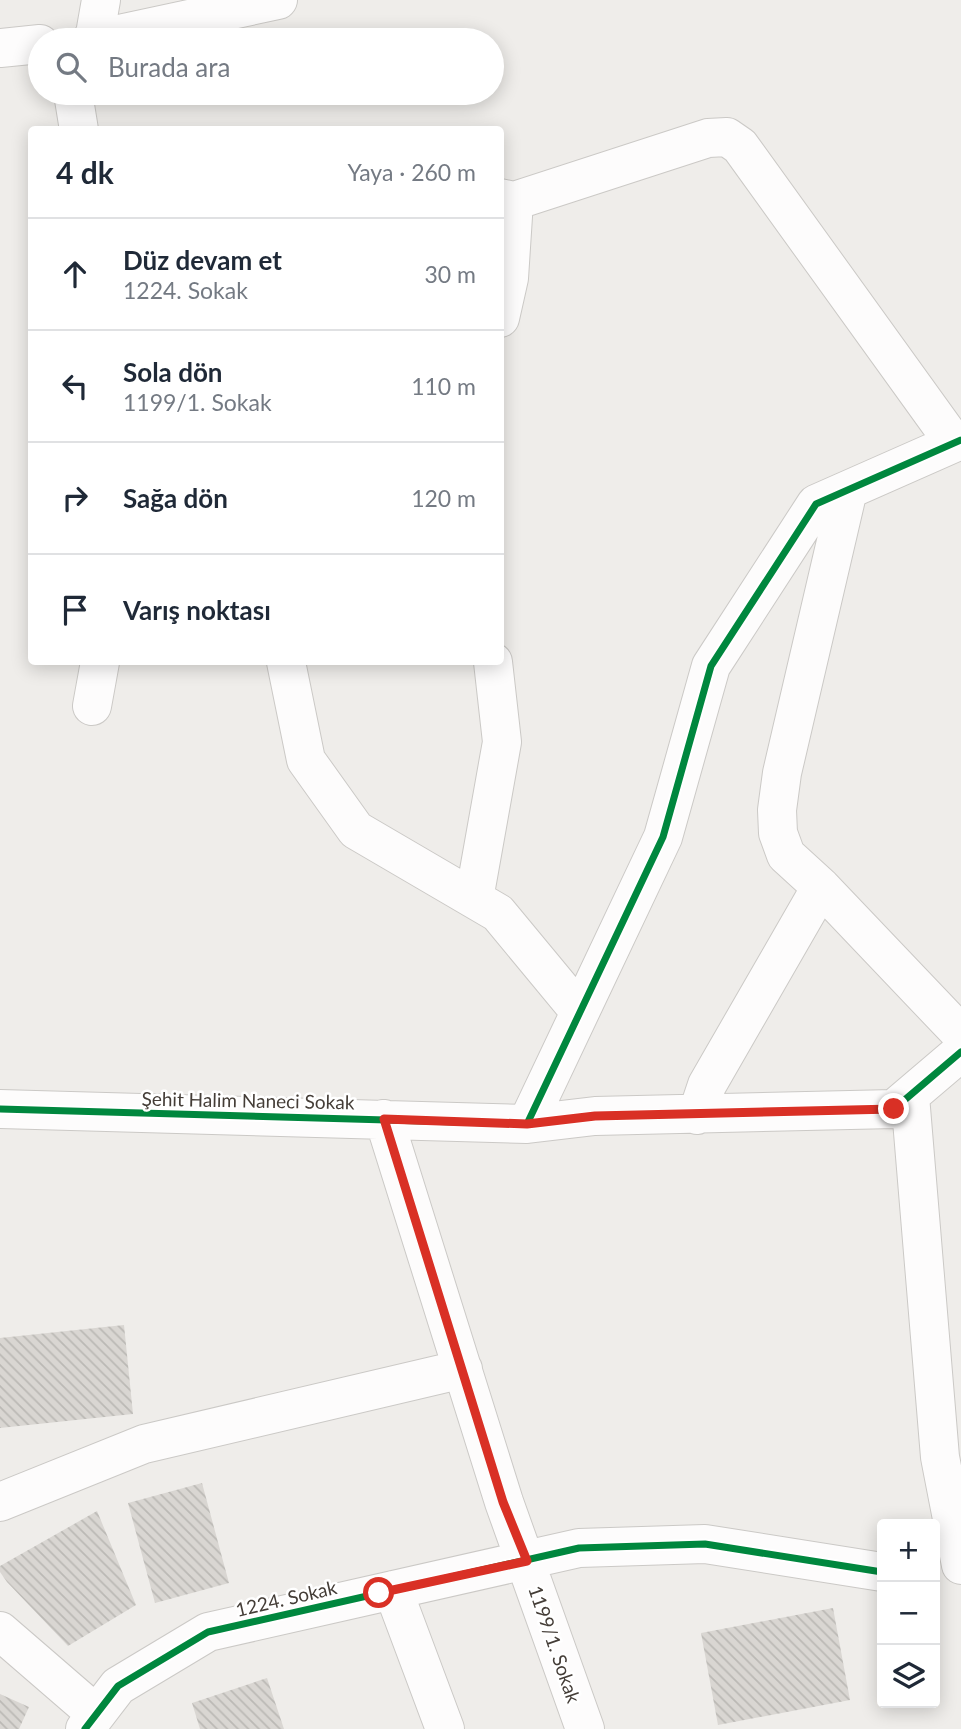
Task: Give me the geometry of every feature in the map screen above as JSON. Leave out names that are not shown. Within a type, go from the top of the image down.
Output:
[{"type":"street","points":[[95,28],[101,0]]},
{"type":"street","points":[[148,28],[278,0]]},
{"type":"street","points":[[0,48],[28,45]]},
{"type":"street","points":[[75,105],[78,126]]},
{"type":"street","points":[[504,300],[509,278],[507,200],[708,138],[727,137],[740,146],[958,442],[816,504],[711,666],[663,837],[527,1124]]},
{"type":"street","points":[[848,490],[782,773],[777,810],[778,833],[786,855],[821,887],[961,1034]]},
{"type":"street","points":[[92,706],[99,665]]},
{"type":"street","points":[[287,665],[306,760],[356,830],[498,913],[580,1012]]},
{"type":"street","points":[[474,899],[502,742],[493,665]]},
{"type":"street","points":[[697,1115],[706,1085],[821,887]]},
{"type":"street","name":"Şehit Halim Naneci Sokak","points":[[0,1109],[527,1124],[595,1116],[894,1109],[961,1052]]},
{"type":"street","points":[[910,1096],[940,1457],[961,1565]]},
{"type":"street","name":"1199/1. Sokak","points":[[384,1119],[503,1502],[527,1561],[585,1729]]},
{"type":"street","points":[[0,1502],[144,1444],[463,1368]]},
{"type":"street","name":"1224. Sokak","points":[[90,1721],[118,1686],[208,1632],[579,1548],[705,1545],[877,1572]]},
{"type":"street","points":[[940,1582],[961,1585]]},
{"type":"street","points":[[393,1590],[445,1729]]},
{"type":"street","points":[[0,1631],[90,1721]]},
{"type":"building","points":[[124,1325],[133,1414],[0,1428],[0,1338]]},
{"type":"building","points":[[202,1483],[229,1583],[155,1603],[128,1503]]},
{"type":"building","points":[[97,1511],[136,1605],[68,1646],[7,1582],[0,1572],[0,1566]]},
{"type":"building","points":[[833,1608],[850,1700],[718,1725],[701,1633]]},
{"type":"building","points":[[267,1678],[284,1729],[200,1729],[192,1703]]},
{"type":"building","points":[[0,1694],[29,1707],[19,1729],[0,1729]]},
{"type":"cycle path","points":[[527,1124],[663,837],[711,666],[816,504],[961,440]]},
{"type":"cycle path","points":[[0,1109],[527,1124],[595,1116],[894,1109],[961,1052]]},
{"type":"cycle path","points":[[85,1729],[118,1686],[208,1632],[579,1548],[705,1544],[877,1571]]},
{"type":"route","points":[[379,1593],[527,1561],[503,1502],[384,1119],[527,1124],[595,1116],[894,1109]]}]
